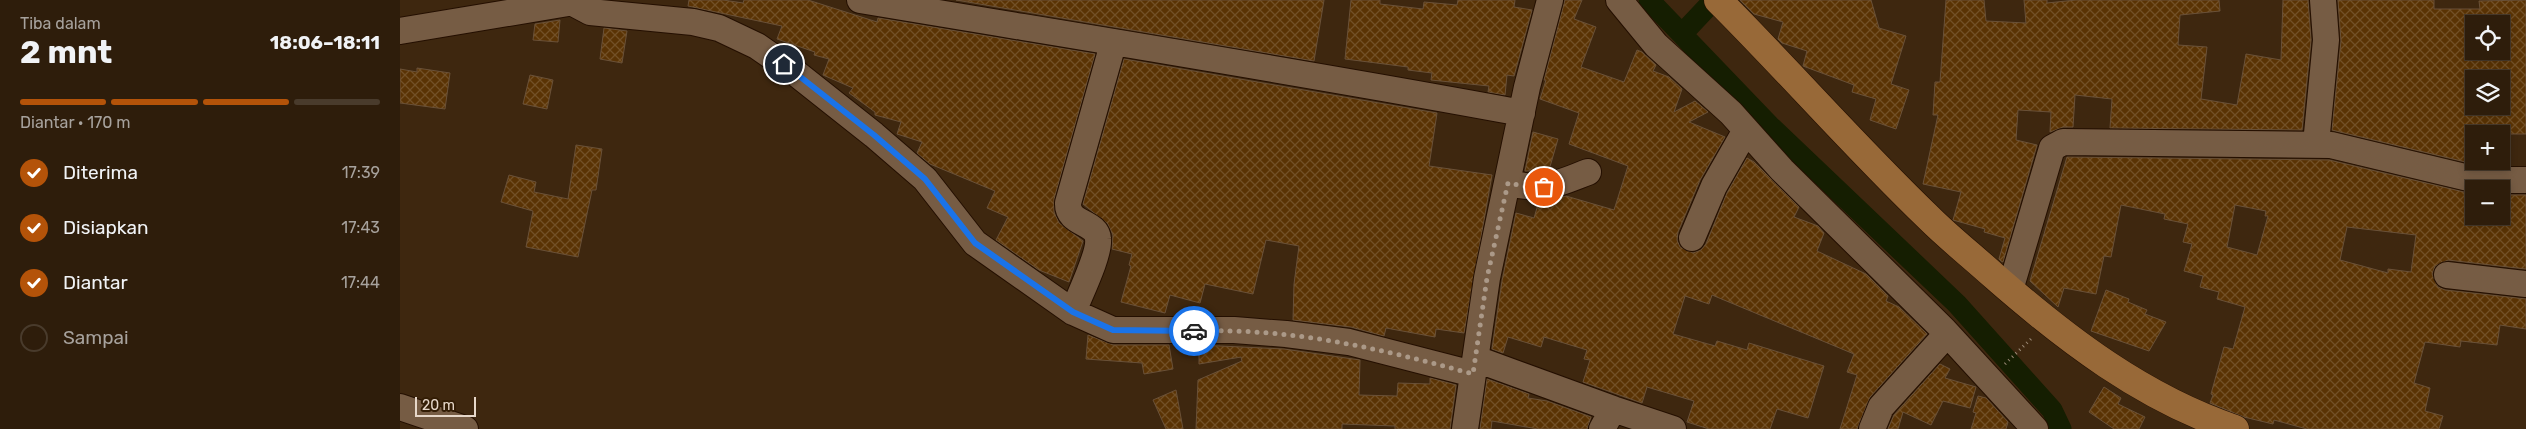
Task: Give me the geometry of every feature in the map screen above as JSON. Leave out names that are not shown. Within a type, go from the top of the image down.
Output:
[{"type":"main road","points":[[1726,4],[1929,218],[2049,324],[2096,359],[2203,418],[2235,429]]},
{"type":"street","points":[[860,0],[986,11],[1113,44],[1320,76],[1522,113]]},
{"type":"street","points":[[1465,429],[1487,278],[1543,20],[1550,0]]},
{"type":"street","points":[[1619,0],[1656,45],[1731,113],[1782,170],[1946,334],[2035,429]]},
{"type":"street","points":[[2316,144],[2326,40],[2323,0]]},
{"type":"street","points":[[400,31],[579,1],[590,12],[692,22],[719,28],[757,46],[866,129],[925,179],[975,243],[1073,312],[1113,330],[1234,330],[1349,342],[1475,366],[1608,419],[1673,429]]},
{"type":"street","points":[[1073,312],[1095,253],[1098,238],[1096,232],[1072,217],[1068,204],[1113,44]]},
{"type":"street","points":[[1692,238],[1714,186],[1746,130]]},
{"type":"street","points":[[2010,290],[2052,148],[2063,142],[2331,145],[2477,180],[2526,180]]},
{"type":"street","points":[[1508,183],[1533,188],[1556,184],[1588,172]]},
{"type":"street","points":[[2447,274],[2526,284]]},
{"type":"street","points":[[1872,429],[1881,407],[1946,334]]},
{"type":"street","points":[[400,407],[465,429]]},
{"type":"path","points":[[2001,368],[2033,337]]},
{"type":"building","points":[[689,0],[723,0],[743,3],[744,0],[808,0],[877,22],[878,18],[1095,54],[1054,199],[1054,212],[1059,223],[1083,241],[1069,282],[1039,270],[996,240],[1008,217],[987,208],[995,191],[930,164],[917,153],[922,142],[897,134],[901,122],[875,115],[875,112],[849,93],[853,88],[823,75],[829,59],[814,55],[815,52],[777,39],[782,26],[688,6]]},
{"type":"building","points":[[956,0],[1324,0],[1314,61]]},
{"type":"building","points":[[1351,0],[1380,0],[1380,4],[1423,9],[1424,2],[1457,5],[1458,0],[1515,0],[1514,7],[1532,10],[1514,76],[1507,75],[1505,95],[1488,92],[1489,86],[1431,80],[1432,73],[1408,70],[1408,67],[1345,59]]},
{"type":"building","points":[[1565,0],[1582,0],[1574,19],[1596,27],[1581,67],[1624,82],[1637,50],[1642,52],[1656,65],[1653,71],[1669,77],[1682,89],[1674,112],[1695,101],[1708,112],[1689,122],[1725,137],[1700,180],[1678,232],[1677,240],[1680,247],[1693,253],[1701,250],[1706,244],[1727,193],[1747,158],[1754,162],[1799,207],[1794,217],[1818,226],[1824,233],[1817,251],[1866,274],[1888,296],[1886,301],[1899,307],[1927,334],[1870,397],[1857,429],[1840,429],[1857,375],[1847,372],[1854,354],[1712,295],[1709,304],[1685,296],[1673,334],[1715,346],[1717,341],[1747,350],[1749,343],[1824,366],[1808,418],[1777,409],[1770,429],[1709,429],[1687,422],[1694,401],[1647,387],[1642,403],[1583,382],[1590,360],[1584,359],[1587,350],[1544,337],[1541,347],[1508,337],[1503,353],[1492,349],[1502,281],[1516,213],[1534,218],[1539,201],[1566,196],[1614,210],[1628,166],[1569,144],[1579,113],[1540,99]]},
{"type":"building","points":[[1740,0],[1871,0],[1879,28],[1906,36],[1891,84],[1909,90],[1896,129],[1870,120],[1876,99],[1852,92],[1854,85],[1803,66],[1807,51],[1782,43],[1778,39],[1783,22],[1754,14]]},
{"type":"building","points":[[1946,0],[1984,0],[1986,21],[2026,23],[2024,0],[2047,0],[2047,3],[2076,0],[2219,0],[2220,11],[2180,15],[2178,45],[2207,47],[2201,99],[2237,105],[2246,54],[2281,60],[2283,0],[2308,0],[2311,40],[2302,130],[2110,128],[2112,99],[2075,95],[2073,127],[2063,127],[2050,132],[2051,112],[2018,110],[2016,140],[2037,145],[2003,262],[1999,259],[2005,238],[1984,232],[1985,229],[1953,220],[1961,192],[1923,184],[1938,115],[1933,115],[1935,82],[1940,82]]},
{"type":"building","points":[[2338,0],[2434,0],[2434,9],[2480,9],[2479,1],[2526,0],[2526,134],[2510,134],[2510,125],[2465,125],[2465,162],[2332,130],[2341,41]]},
{"type":"building","points":[[560,20],[558,42],[533,40],[535,24]]},
{"type":"building","points":[[604,28],[627,31],[622,63],[600,59]]},
{"type":"building","points":[[1124,59],[1437,113],[1429,166],[1492,175],[1464,333],[1436,329],[1435,337],[1386,328],[1384,336],[1351,327],[1293,320],[1294,284],[1299,246],[1266,240],[1253,294],[1205,284],[1200,303],[1170,295],[1165,313],[1121,302],[1131,266],[1129,265],[1132,254],[1112,249],[1113,235],[1108,224],[1083,204]]},
{"type":"building","points":[[417,68],[450,73],[445,109],[400,103],[400,69],[417,72]]},
{"type":"building","points":[[530,75],[553,80],[547,109],[523,104]]},
{"type":"building","points":[[1533,132],[1558,139],[1549,170],[1525,171]]},
{"type":"building","points":[[576,145],[602,149],[596,190],[592,190],[578,257],[526,247],[533,211],[501,202],[509,175],[536,182],[534,192],[568,199]]},
{"type":"building","points":[[2067,157],[2329,160],[2465,192],[2465,225],[2510,225],[2510,195],[2526,195],[2526,269],[2448,260],[2435,266],[2432,274],[2438,287],[2445,290],[2526,299],[2526,329],[2500,325],[2497,345],[2461,341],[2460,347],[2425,342],[2414,383],[2430,388],[2425,411],[2443,416],[2439,429],[2307,429],[2274,420],[2273,424],[2244,417],[2210,403],[2224,347],[2233,349],[2245,307],[2217,299],[2219,292],[2200,287],[2203,276],[2184,271],[2192,244],[2183,242],[2188,224],[2164,219],[2165,214],[2121,205],[2111,257],[2104,256],[2096,294],[2064,288],[2058,307],[2030,281]],"holes":[[[2235,205],[2266,211],[2265,216],[2268,216],[2257,255],[2227,247]],[[2347,227],[2416,235],[2411,272],[2388,269],[2388,273],[2340,260]]]},
{"type":"building","points":[[2106,290],[2129,299],[2128,302],[2147,310],[2145,314],[2166,322],[2149,351],[2091,331]]},
{"type":"building","points":[[1088,335],[1113,345],[1169,345],[1173,369],[1144,374],[1142,363],[1086,359]]},
{"type":"building","points":[[1199,345],[1284,349],[1360,360],[1359,395],[1397,396],[1398,383],[1430,384],[1430,378],[1456,385],[1450,429],[1395,429],[1395,426],[1342,424],[1342,429],[1196,429],[1198,380],[1242,361],[1241,357],[1199,364]]},
{"type":"building","points":[[1940,364],[1950,369],[1945,378],[1976,387],[1970,408],[1943,401],[1931,425],[1903,412],[1898,429],[1888,429],[1894,415]]},
{"type":"building","points":[[1487,379],[1529,394],[1528,398],[1547,401],[1591,417],[1587,429],[1538,429],[1492,421],[1491,429],[1480,429]]},
{"type":"building","points":[[2104,387],[2121,398],[2118,404],[2145,417],[2139,429],[2114,429],[2089,412]]},
{"type":"building","points":[[1176,390],[1183,429],[1166,429],[1153,400]]},
{"type":"building","points":[[1978,396],[1986,398],[2008,422],[2006,429],[1971,429],[1976,413],[1973,412]]},
{"type":"waterway","points":[[1649,0],[1770,126],[1957,304],[2052,410],[2061,429]]},
{"type":"waterway","points":[[1682,34],[1714,0]]},
{"type":"way so far","points":[[1194,331],[1234,330],[1269,332],[1349,342],[1473,374],[1487,278],[1508,183],[1533,188],[1544,187]]},
{"type":"route","points":[[784,64],[874,135],[925,179],[975,243],[1073,312],[1113,330],[1194,331]]}]
